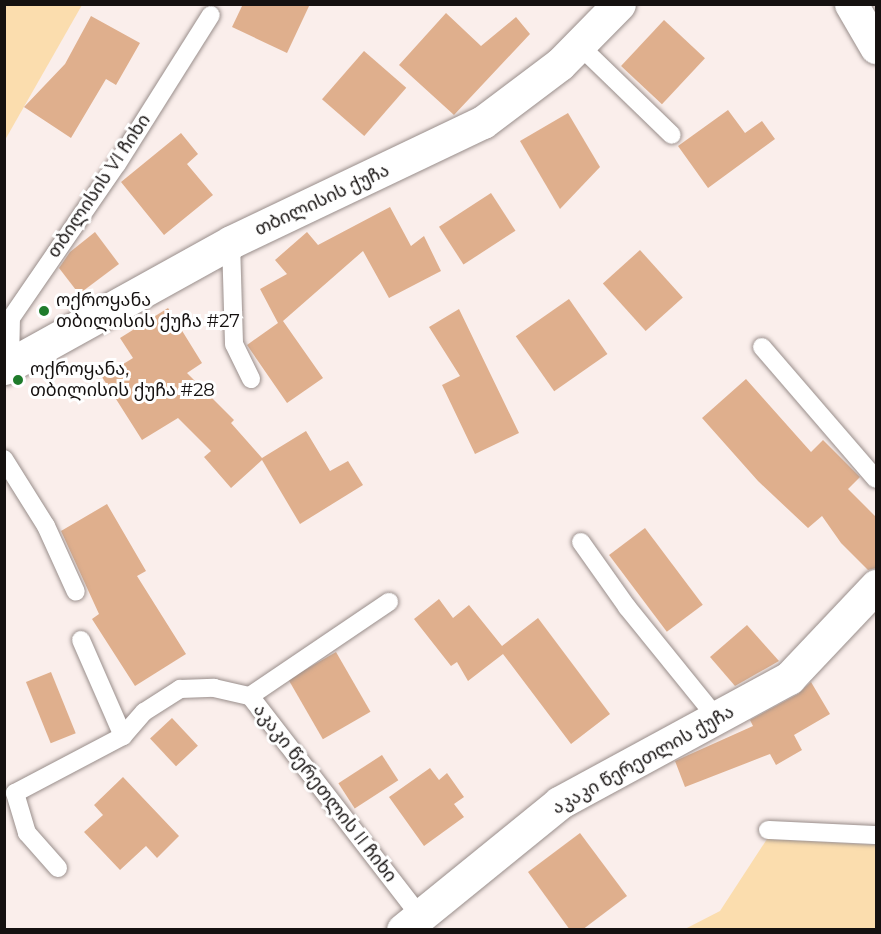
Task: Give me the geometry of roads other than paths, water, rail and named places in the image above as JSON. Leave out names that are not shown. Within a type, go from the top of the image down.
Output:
[{"type":"street","name":"თბილისის ქუჩა","points":[[7,366],[231,242],[483,122],[579,45],[620,4]]},
{"type":"street","points":[[851,4],[876,47]]},
{"type":"street","name":"აკაკი წერეთლის ქუჩა","points":[[411,922],[559,804],[789,678],[876,586]]},
{"type":"lane","name":"თბილისის VI ჩიხი","points":[[7,366],[11,318],[117,164],[211,15]]},
{"type":"lane","points":[[579,45],[672,135]]},
{"type":"lane","points":[[231,242],[234,344],[251,379]]},
{"type":"lane","points":[[762,347],[876,479]]},
{"type":"lane","points":[[4,459],[46,526],[76,592]]},
{"type":"lane","points":[[581,542],[627,608],[716,717]]},
{"type":"lane","points":[[250,696],[388,602]]},
{"type":"lane","points":[[81,640],[123,736]]},
{"type":"lane","name":"აკაკი წერეთლის II ჩიხი","points":[[58,868],[27,833],[10,796],[123,736],[144,712],[180,689],[214,688],[250,696],[411,922]]},
{"type":"lane","points":[[768,830],[876,835]]},
{"type":"place","name":"ოქროყანა თბილისის ქუჩა #27","points":[[44,311]]},
{"type":"place","name":"ოქროყანა, თბილისის ქუჩა #28","points":[[18,380]]}]
